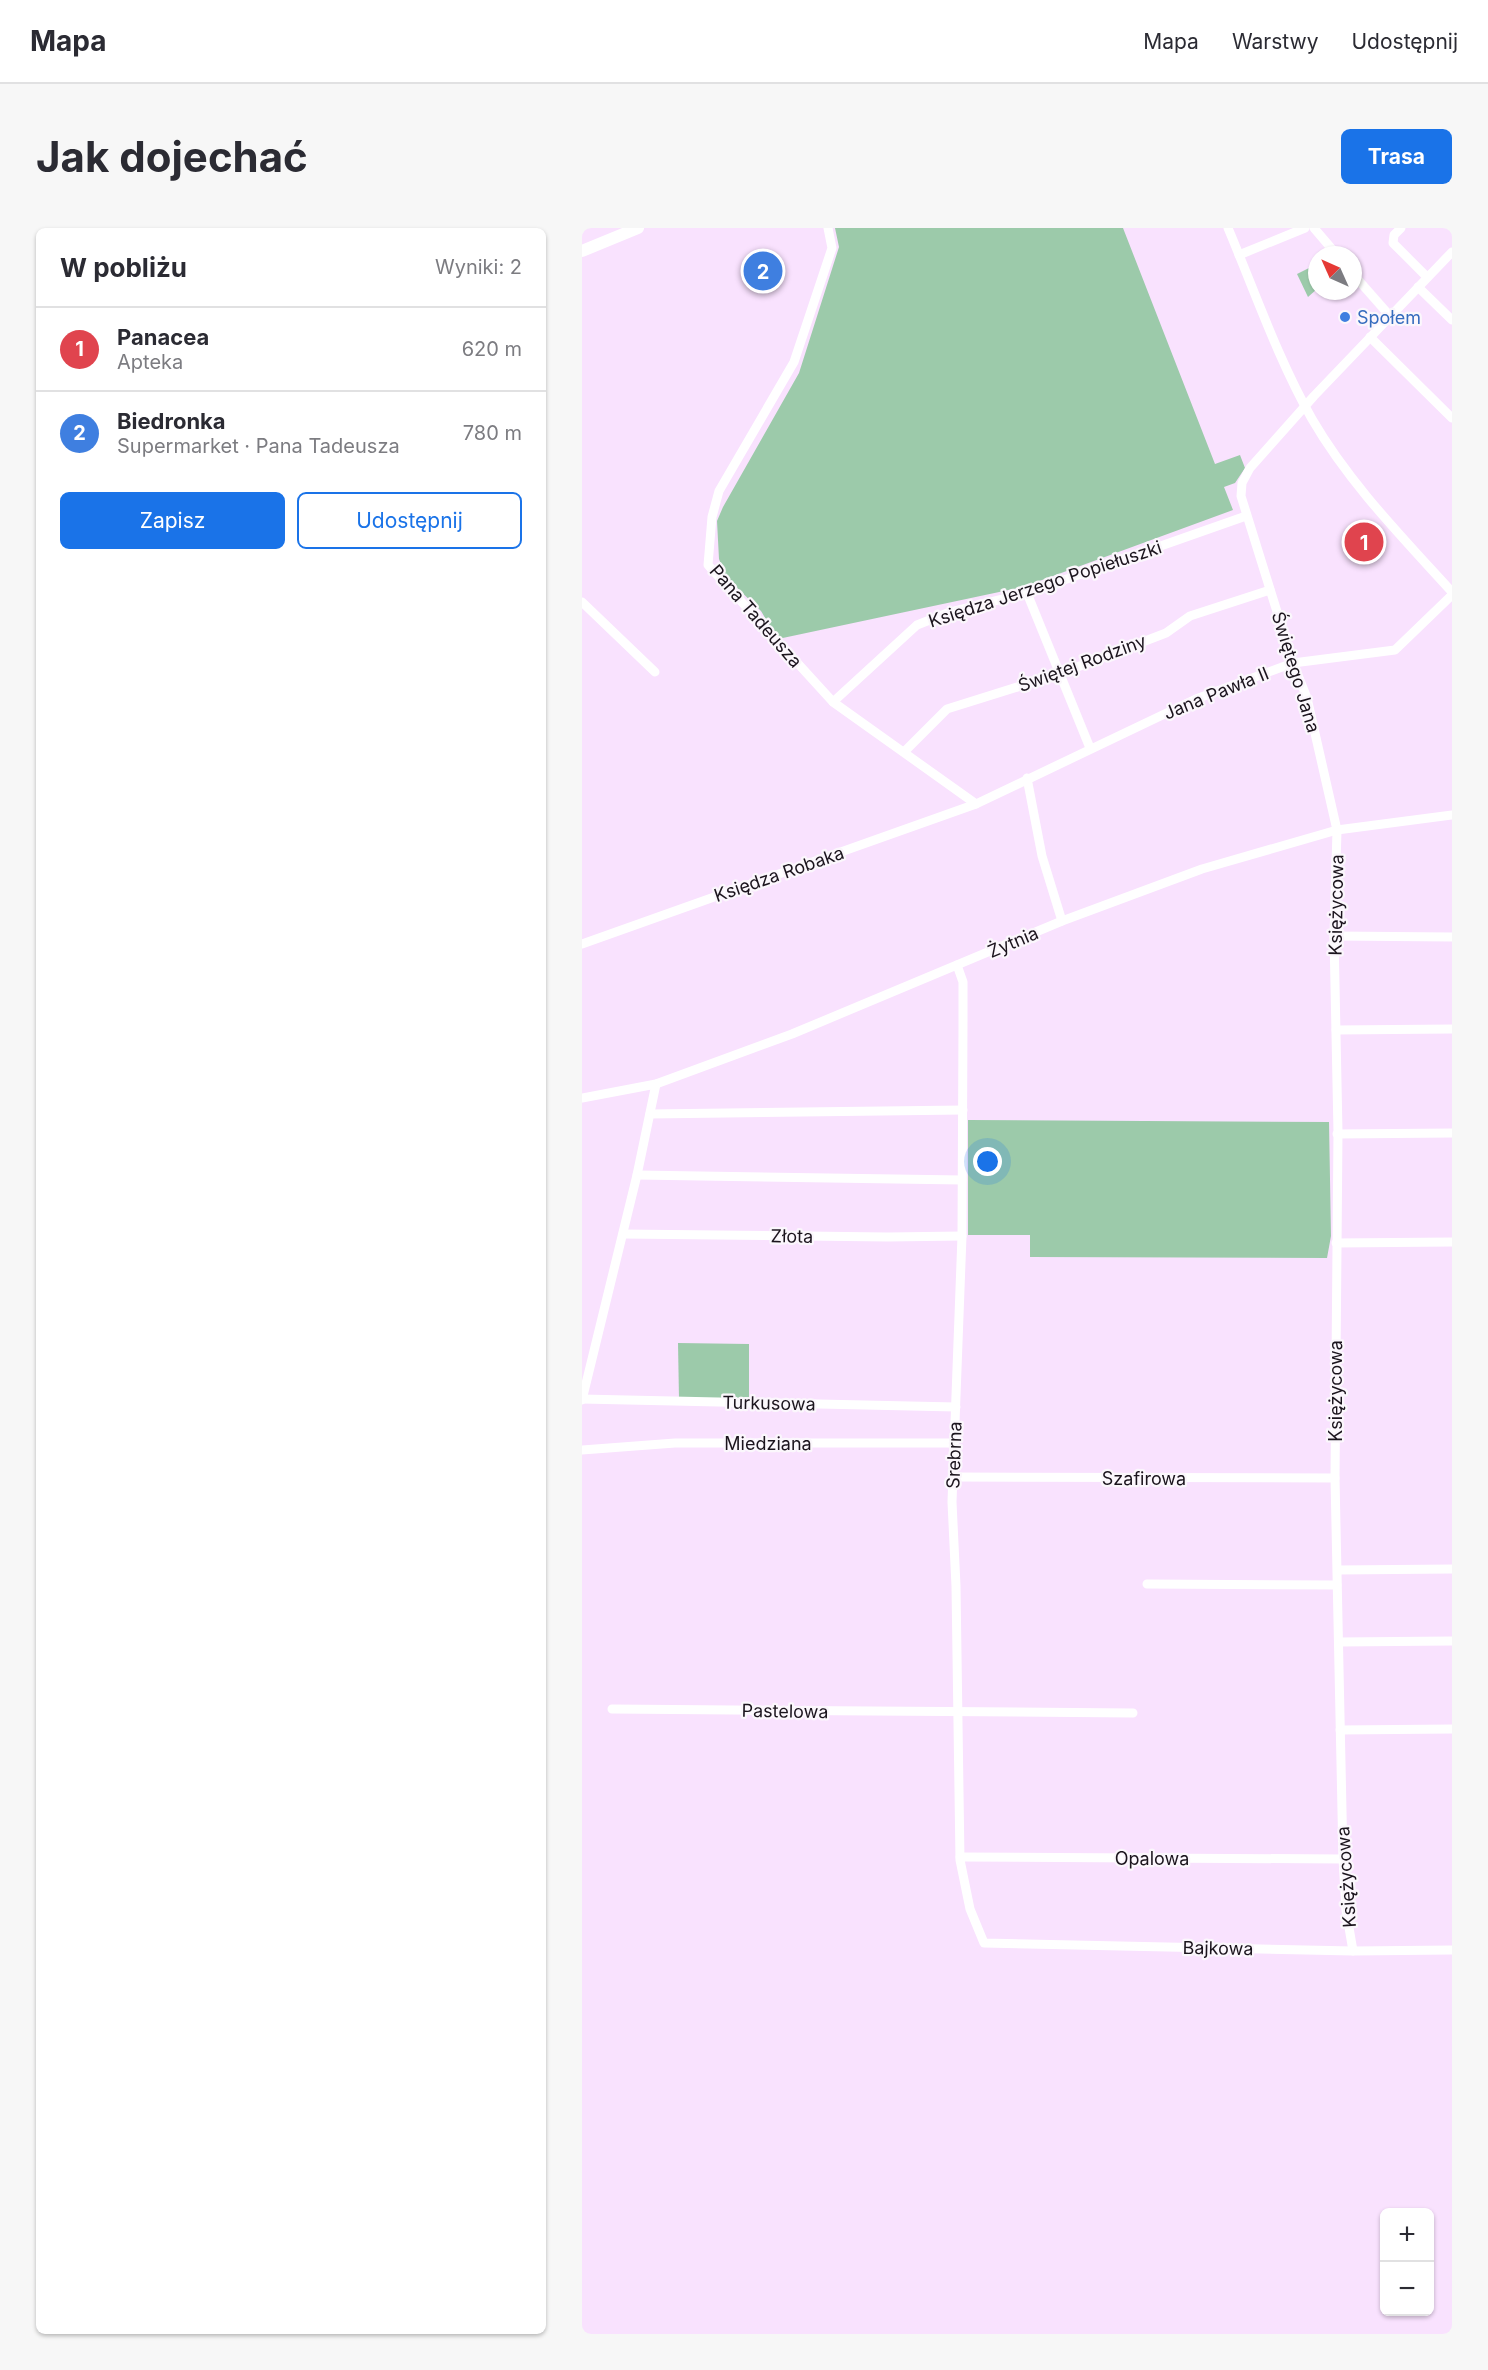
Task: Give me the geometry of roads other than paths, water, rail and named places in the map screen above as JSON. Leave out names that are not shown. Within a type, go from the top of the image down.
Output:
[{"type":"main road","points":[[582,251],[638,228]]},
{"type":"street","name":"Pana Tadeusza","points":[[828,228],[832,248],[794,362],[719,491],[712,517],[708,565],[833,702],[976,804]]},
{"type":"street","points":[[1228,228],[1288,373],[1322,434],[1370,500],[1452,593]]},
{"type":"street","points":[[1239,255],[1305,228]]},
{"type":"street","points":[[1314,228],[1329,246]]},
{"type":"street","points":[[1401,228],[1394,235],[1393,243],[1427,277]]},
{"type":"street","name":"Świętego Jana","points":[[1337,830],[1308,698],[1293,663],[1246,516],[1241,489],[1245,474],[1305,406],[1452,252]]},
{"type":"street","points":[[1362,284],[1390,316]]},
{"type":"street","points":[[1418,287],[1452,320]]},
{"type":"street","points":[[1370,338],[1452,418]]},
{"type":"street","name":"Księdza Jerzego Popiełuszki","points":[[833,702],[917,625],[950,612],[1027,593],[1246,516]]},
{"type":"street","name":"Świętej Rodziny","points":[[904,752],[947,709],[1059,674],[1166,633],[1190,616],[1270,590]]},
{"type":"street","points":[[1027,593],[1090,748]]},
{"type":"street","name":"Jana Pawła II","points":[[976,804],[1196,699],[1293,663],[1395,650],[1452,593]]},
{"type":"street","points":[[582,602],[655,672]]},
{"type":"street","points":[[1027,778],[1042,856],[1062,921]]},
{"type":"street","name":"Księdza Robaka","points":[[582,944],[976,804]]},
{"type":"street","name":"Żytnia","points":[[582,1098],[656,1084],[792,1034],[1062,921],[1202,868],[1337,830],[1452,815]]},
{"type":"street","name":"Księżycowa","points":[[1337,830],[1334,936],[1338,1134],[1335,1478],[1343,1859],[1346,1910],[1353,1952]]},
{"type":"street","points":[[1334,936],[1452,937]]},
{"type":"street","name":"Srebrna","points":[[957,965],[963,982],[962,1236],[952,1502],[956,1586],[960,1857],[970,1909],[984,1943]]},
{"type":"street","points":[[1336,1030],[1452,1029]]},
{"type":"street","points":[[582,1400],[637,1175],[656,1084]]},
{"type":"street","points":[[650,1114],[963,1110]]},
{"type":"street","points":[[1338,1134],[1452,1133]]},
{"type":"street","points":[[637,1175],[962,1180]]},
{"type":"street","name":"Złota","points":[[623,1234],[962,1236]]},
{"type":"street","points":[[1336,1243],[1452,1242]]},
{"type":"street","name":"Turkusowa","points":[[582,1400],[956,1407]]},
{"type":"street","name":"Miedziana","points":[[582,1450],[675,1443],[954,1443]]},
{"type":"street","name":"Szafirowa","points":[[954,1477],[1335,1478]]},
{"type":"street","points":[[1338,1570],[1452,1569]]},
{"type":"street","points":[[1147,1584],[1337,1585]]},
{"type":"street","points":[[1340,1642],[1452,1641]]},
{"type":"street","name":"Pastelowa","points":[[612,1709],[1132,1713]]},
{"type":"street","points":[[1340,1730],[1452,1729]]},
{"type":"street","name":"Opalowa","points":[[960,1857],[1343,1859]]},
{"type":"street","name":"Bajkowa","points":[[984,1943],[1353,1952],[1452,1950]]},
{"type":"place","name":"Biedronka","points":[[763,271]]},
{"type":"place","name":"Społem","points":[[1345,317]]},
{"type":"place","name":"Panacea","points":[[1364,542]]}]
